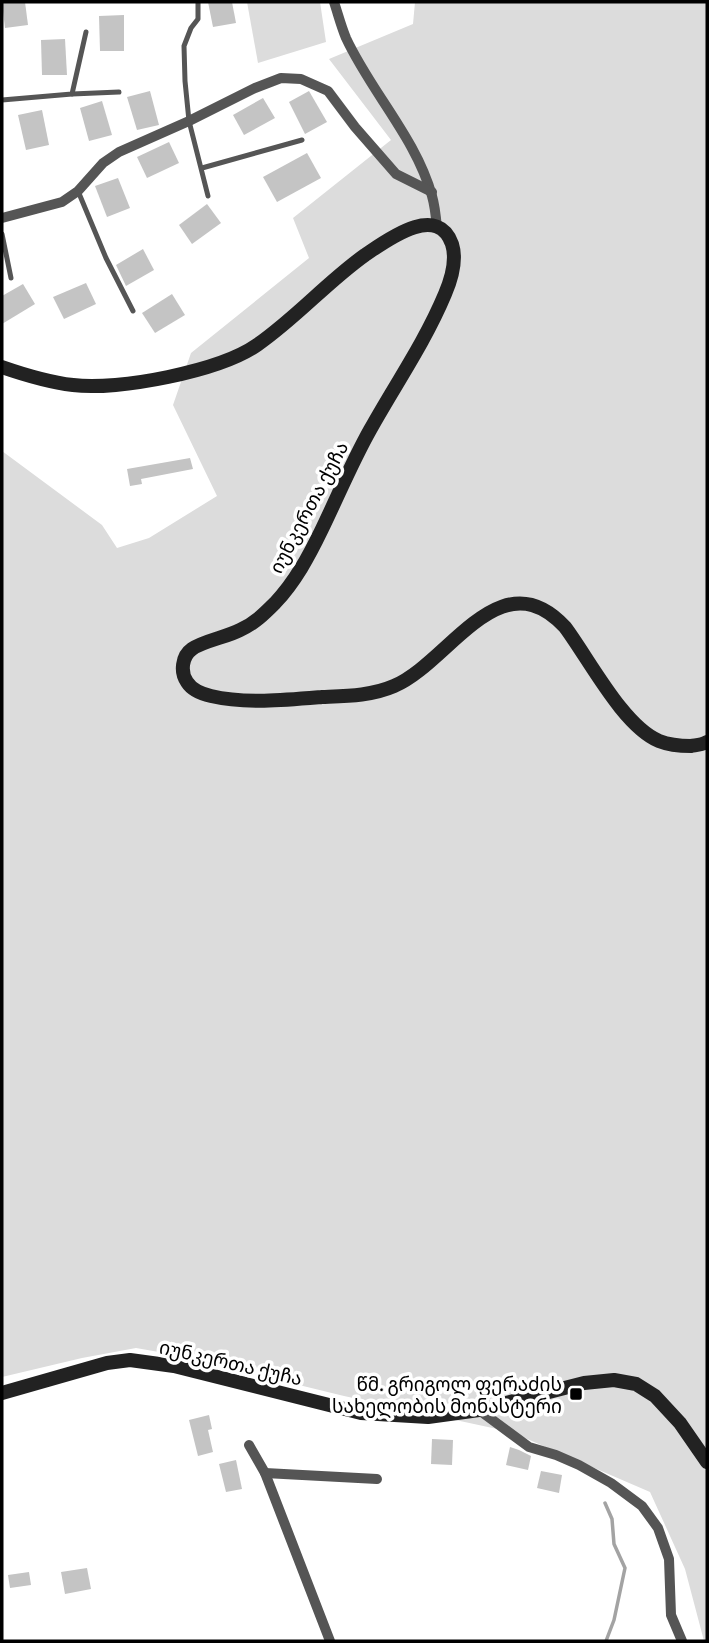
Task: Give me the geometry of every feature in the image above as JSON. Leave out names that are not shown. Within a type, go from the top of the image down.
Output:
[{"type":"main road","points":[[2,367],[31,377],[75,386],[121,385],[214,366],[255,346],[364,256],[409,228],[422,224],[438,228]]},
{"type":"main road","name":"იუნკერთა ქუჩა","points":[[438,228],[452,244],[454,257],[447,289],[436,316],[368,433],[297,575],[281,597],[261,617],[243,629],[192,649],[184,658],[182,669],[186,681],[198,692],[213,697],[256,700],[370,694],[396,686],[414,675],[476,620],[497,609],[525,603],[541,607],[560,621],[578,643],[624,713],[644,732],[659,741],[680,746],[707,743]]},
{"type":"main road","name":"იუნკერთა ქუჩა","points":[[2,1393],[107,1363],[130,1360],[174,1366],[361,1413],[428,1417],[480,1410],[584,1383],[614,1380],[636,1384],[655,1396],[680,1423],[707,1462]]},
{"type":"street","points":[[334,2],[346,37],[373,87],[412,148],[432,192],[438,228]]},
{"type":"street","points":[[2,218],[62,202],[78,191],[103,163],[119,152],[281,78],[301,79],[328,91],[396,174],[432,192]]},
{"type":"street","points":[[480,1410],[529,1447],[579,1465],[611,1483],[642,1506],[657,1528],[669,1559],[671,1615],[682,1641]]},
{"type":"street","points":[[249,1445],[265,1473],[330,1641]]},
{"type":"street","points":[[265,1473],[377,1479]]},
{"type":"lane","points":[[198,2],[198,19],[184,46],[185,81],[189,121],[208,196]]},
{"type":"lane","points":[[72,94],[86,32]]},
{"type":"lane","points":[[2,100],[119,92]]},
{"type":"lane","points":[[202,168],[302,140]]},
{"type":"lane","points":[[78,191],[106,258],[133,311]]},
{"type":"lane","points":[[2,234],[10,278]]},
{"type":"shaded area","points":[[247,2],[320,2],[326,42],[258,63]]},
{"type":"shaded area","points":[[415,2],[707,2],[707,1641],[704,1641],[685,1569],[650,1492],[511,1432],[136,1348],[2,1377],[2,451],[102,525],[117,548],[149,538],[217,496],[173,405],[191,353],[309,258],[293,218],[391,140],[329,59],[413,24]]},
{"type":"building","points":[[2,2],[25,2],[28,25],[5,28]]},
{"type":"building","points":[[208,2],[232,2],[236,23],[213,27]]},
{"type":"building","points":[[124,15],[124,51],[100,51],[99,16]]},
{"type":"building","points":[[65,39],[67,75],[42,75],[41,40]]},
{"type":"building","points":[[150,91],[159,125],[137,130],[127,97]]},
{"type":"building","points":[[309,91],[327,122],[305,134],[289,102]]},
{"type":"building","points":[[263,98],[275,118],[244,135],[233,115]]},
{"type":"building","points":[[102,101],[112,135],[89,141],[80,108]]},
{"type":"building","points":[[42,110],[49,145],[26,150],[18,115]]},
{"type":"building","points":[[169,142],[179,163],[147,178],[137,157]]},
{"type":"building","points":[[307,153],[321,178],[277,202],[263,177]]},
{"type":"building","points":[[118,178],[130,208],[107,217],[95,186]]},
{"type":"building","points":[[207,204],[221,223],[192,244],[179,225]]},
{"type":"building","points":[[143,249],[154,270],[126,286],[116,265]]},
{"type":"building","points":[[86,283],[96,304],[64,319],[53,297]]},
{"type":"building","points":[[23,284],[35,304],[2,324],[2,296]]},
{"type":"building","points":[[172,294],[185,315],[155,333],[142,313]]},
{"type":"building","points":[[190,458],[193,469],[141,479],[142,484],[130,486],[127,469]]},
{"type":"building","points":[[209,1415],[212,1429],[208,1430],[213,1452],[198,1456],[189,1420]]},
{"type":"building","points":[[432,1439],[453,1440],[452,1465],[431,1464]]},
{"type":"building","points":[[510,1447],[531,1456],[528,1470],[506,1465]]},
{"type":"building","points":[[236,1460],[242,1489],[226,1492],[219,1464]]},
{"type":"building","points":[[541,1471],[562,1475],[559,1493],[537,1488]]},
{"type":"building","points":[[87,1568],[91,1589],[65,1594],[61,1572]]},
{"type":"building","points":[[29,1572],[31,1585],[10,1588],[8,1575]]},
{"type":"waterway","points":[[605,1503],[612,1519],[614,1544],[625,1568],[614,1620],[606,1641]]},
{"type":"place","name":"წმ. გრიგოლ ფერაძის სახელობის მონასტერი","points":[[576,1394]]}]
